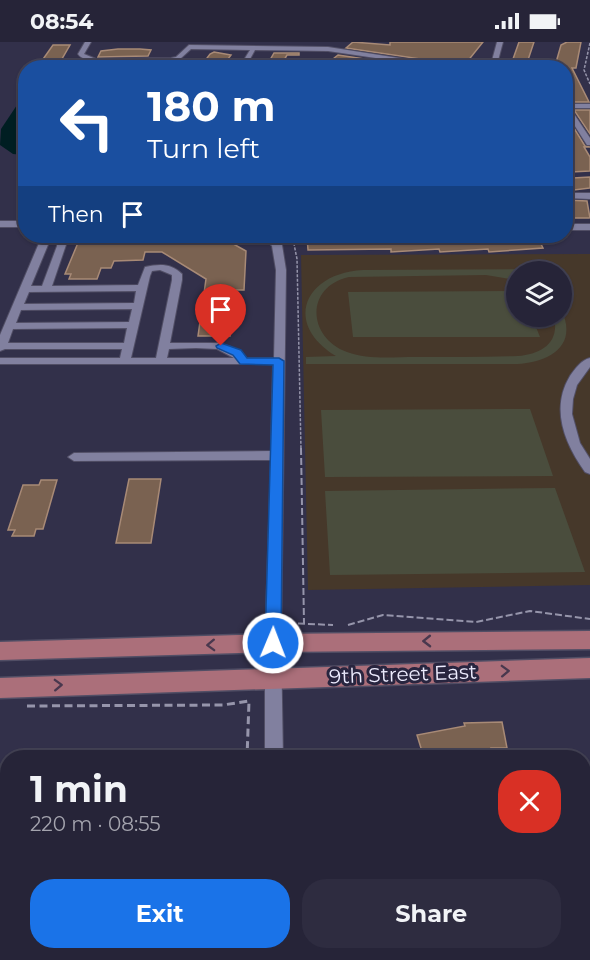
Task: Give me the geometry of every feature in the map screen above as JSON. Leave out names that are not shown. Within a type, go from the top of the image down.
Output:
[{"type":"main road","name":"9th Street East","points":[[0,651],[273,643],[590,640]]},
{"type":"main road","name":"9th Street East","points":[[0,688],[590,668]]},
{"type":"street","points":[[88,42],[81,54],[88,60]]},
{"type":"street","points":[[495,60],[501,42]]},
{"type":"street","points":[[167,60],[178,58],[191,45],[328,49],[404,60]]},
{"type":"street","points":[[247,60],[254,47]]},
{"type":"street","points":[[573,107],[590,106]]},
{"type":"street","points":[[573,118],[590,143]]},
{"type":"street","points":[[573,196],[590,196]]},
{"type":"street","points":[[0,224],[18,224]]},
{"type":"street","points":[[573,227],[590,227]]},
{"type":"street","points":[[44,243],[0,347],[129,346]]},
{"type":"street","points":[[46,289],[62,243]]},
{"type":"street","points":[[274,750],[273,643],[281,270],[275,243]]},
{"type":"street","points":[[125,361],[148,269],[164,267],[177,274],[161,361]]},
{"type":"street","points":[[25,289],[142,288]]},
{"type":"street","points":[[17,308],[138,306]]},
{"type":"street","points":[[9,326],[134,325]]},
{"type":"street","points":[[164,346],[221,346],[237,352],[244,361]]},
{"type":"street","points":[[0,361],[279,361]]},
{"type":"street","points":[[590,361],[571,382],[566,413],[572,438],[590,469]]},
{"type":"street","points":[[74,457],[277,455]]},
{"type":"path","points":[[590,43],[585,57],[584,72],[590,84]]},
{"type":"path","points":[[293,243],[297,258],[304,623]]},
{"type":"path","points":[[346,625],[383,615],[402,615],[458,623],[476,622],[530,611],[590,619]]},
{"type":"path","points":[[296,623],[334,626]]},
{"type":"path","points":[[19,705],[188,706],[249,701],[247,750]]},
{"type":"shaded area","points":[[18,104],[18,154],[13,154],[0,145],[1,129]]},
{"type":"shaded area","points":[[590,254],[590,585],[308,590],[301,255]]},
{"type":"shaded area","points":[[506,269],[506,278],[486,275],[349,277],[335,282],[324,291],[318,301],[316,313],[318,324],[324,335],[334,345],[355,355],[381,358],[526,355],[547,346],[554,334],[555,327],[566,327],[563,342],[558,350],[550,355],[529,363],[306,364],[306,357],[336,356],[319,343],[309,329],[306,315],[308,302],[315,290],[327,280],[343,273],[363,270]]},
{"type":"shaded area","points":[[506,291],[506,327],[536,327],[540,337],[353,337],[348,292]]},
{"type":"shaded area","points":[[530,409],[553,476],[325,477],[321,410]]},
{"type":"shaded area","points":[[555,488],[585,572],[330,575],[325,491]]},
{"type":"building","points":[[353,42],[390,45],[390,42],[483,42],[469,60],[427,60],[346,48]]},
{"type":"building","points":[[519,42],[534,42],[528,60],[513,59]]},
{"type":"building","points":[[567,42],[581,42],[576,68],[573,68],[573,60],[557,60],[561,45]]},
{"type":"building","points":[[53,45],[70,45],[62,59],[64,60],[42,60]]},
{"type":"building","points":[[151,50],[148,56],[98,57],[101,51]]},
{"type":"building","points":[[214,52],[231,55],[227,60],[206,60]]},
{"type":"building","points":[[274,53],[299,53],[299,55],[287,55],[284,60],[270,60]]},
{"type":"building","points":[[338,55],[371,60],[336,60],[333,59]]},
{"type":"building","points":[[573,70],[589,102],[573,102]]},
{"type":"building","points":[[574,110],[590,110],[590,134]]},
{"type":"building","points":[[573,126],[585,146],[590,147],[584,147],[590,157],[590,171],[573,172]]},
{"type":"building","points":[[590,177],[590,188],[573,190],[573,178]]},
{"type":"building","points":[[573,200],[587,201],[590,218],[573,218]]},
{"type":"building","points":[[78,243],[232,243],[246,251],[244,290],[233,290],[230,336],[198,336],[206,279],[162,252],[145,252],[143,260],[114,261],[111,268],[101,268],[97,279],[69,279],[71,274],[65,274]]},
{"type":"building","points":[[308,243],[540,243],[543,248],[489,252],[488,249],[440,252],[439,249],[391,252],[391,249],[308,250]]},
{"type":"building","points":[[129,479],[161,479],[151,543],[116,543]]},
{"type":"building","points":[[41,480],[57,480],[43,529],[36,529],[34,536],[12,536],[15,530],[8,530],[23,485],[39,485]]},
{"type":"building","points":[[502,722],[507,748],[422,750],[417,735],[465,726],[464,723]]},
{"type":"route","points":[[221,346],[237,352],[244,361],[279,361],[273,643]]}]
